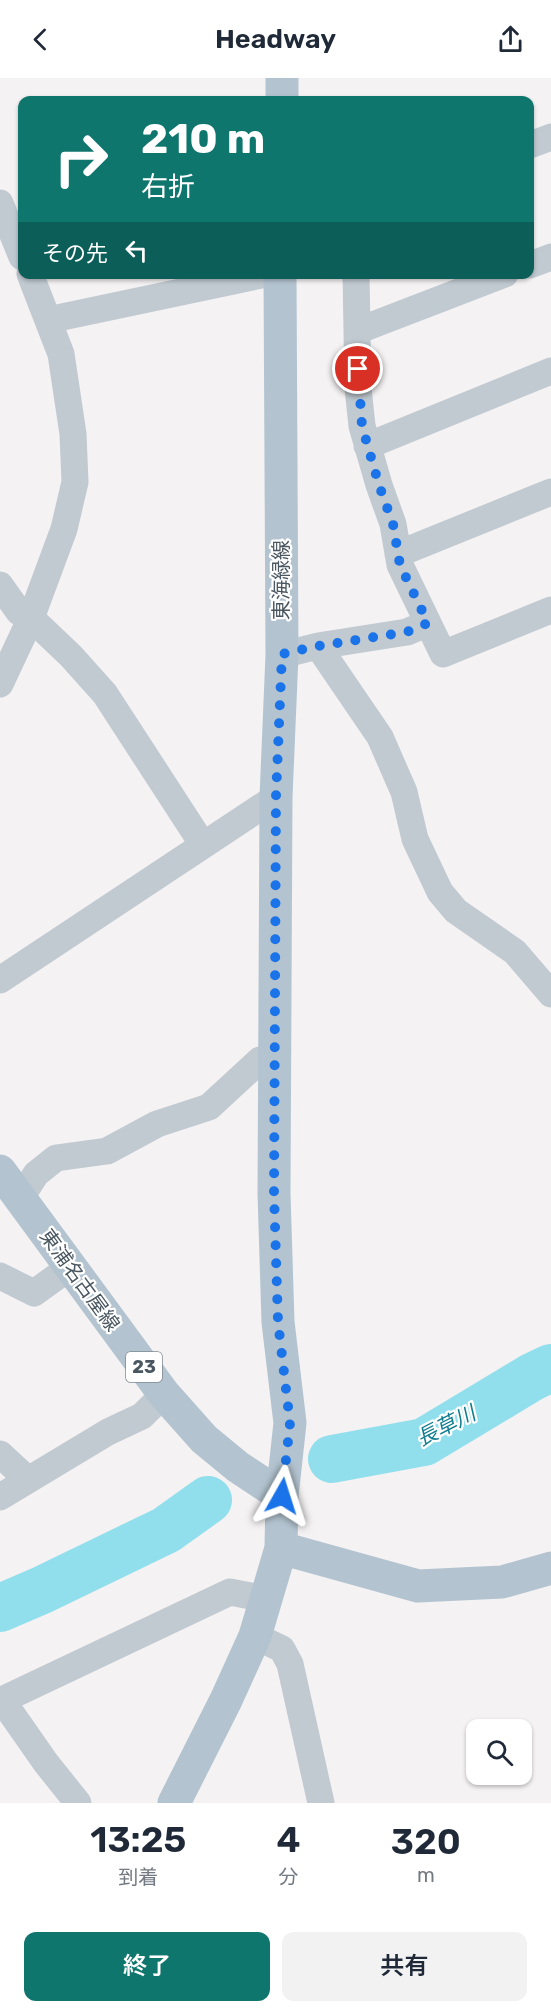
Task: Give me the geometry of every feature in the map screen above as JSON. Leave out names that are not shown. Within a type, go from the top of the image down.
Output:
[{"type":"main road","points":[[282,78],[282,96]]},
{"type":"main road","name":"東海緑線","points":[[280,279],[282,654],[276,796],[274,1193],[278,1322],[290,1423],[282,1496]]},
{"type":"main road","name":"東浦名古屋線","points":[[8,1183],[164,1394],[204,1439],[238,1467],[282,1496]]},
{"type":"main road","points":[[174,1803],[226,1700],[255,1636],[281,1548],[282,1496]]},
{"type":"main road","points":[[281,1548],[418,1586],[502,1582],[551,1568]]},
{"type":"street","points":[[534,143],[551,137]]},
{"type":"street","points":[[2,214],[18,248]]},
{"type":"street","points":[[534,263],[551,257]]},
{"type":"street","points":[[0,684],[31,618],[64,529],[75,482],[73,434],[61,354],[32,279]]},
{"type":"street","points":[[48,320],[242,279]]},
{"type":"street","points":[[356,279],[361,417],[393,524],[400,565],[443,654],[551,610]]},
{"type":"street","points":[[357,332],[492,279]]},
{"type":"street","points":[[368,446],[551,371]]},
{"type":"street","points":[[398,554],[551,492]]},
{"type":"street","points":[[0,585],[19,612],[31,618],[71,656],[105,694],[203,845]]},
{"type":"street","points":[[282,654],[407,632],[428,623]]},
{"type":"street","points":[[318,646],[380,737],[404,792],[415,839],[440,892],[456,911],[515,952],[551,994]]},
{"type":"street","points":[[0,980],[276,796]]},
{"type":"street","points":[[8,1183],[27,1188],[36,1174],[56,1158],[107,1151],[157,1124],[208,1107],[260,1060],[275,1059]]},
{"type":"street","points":[[0,1276],[34,1293],[70,1267]]},
{"type":"street","points":[[0,1497],[108,1432],[142,1416],[164,1394]]},
{"type":"street","points":[[0,1454],[28,1480]]},
{"type":"street","points":[[78,1803],[1,1700],[230,1592],[266,1599]]},
{"type":"street","points":[[255,1636],[282,1649],[290,1664],[321,1803]]},
{"type":"waterway","name":"長草川","points":[[332,1459],[424,1442],[551,1368]]},
{"type":"waterway","name":"長草川","points":[[0,1608],[166,1530],[208,1500]]},
{"type":"route","points":[[282,1496],[290,1423],[278,1322],[274,1193],[276,796],[282,654],[407,632],[428,623],[400,565],[393,524],[362,426],[358,369]]}]
